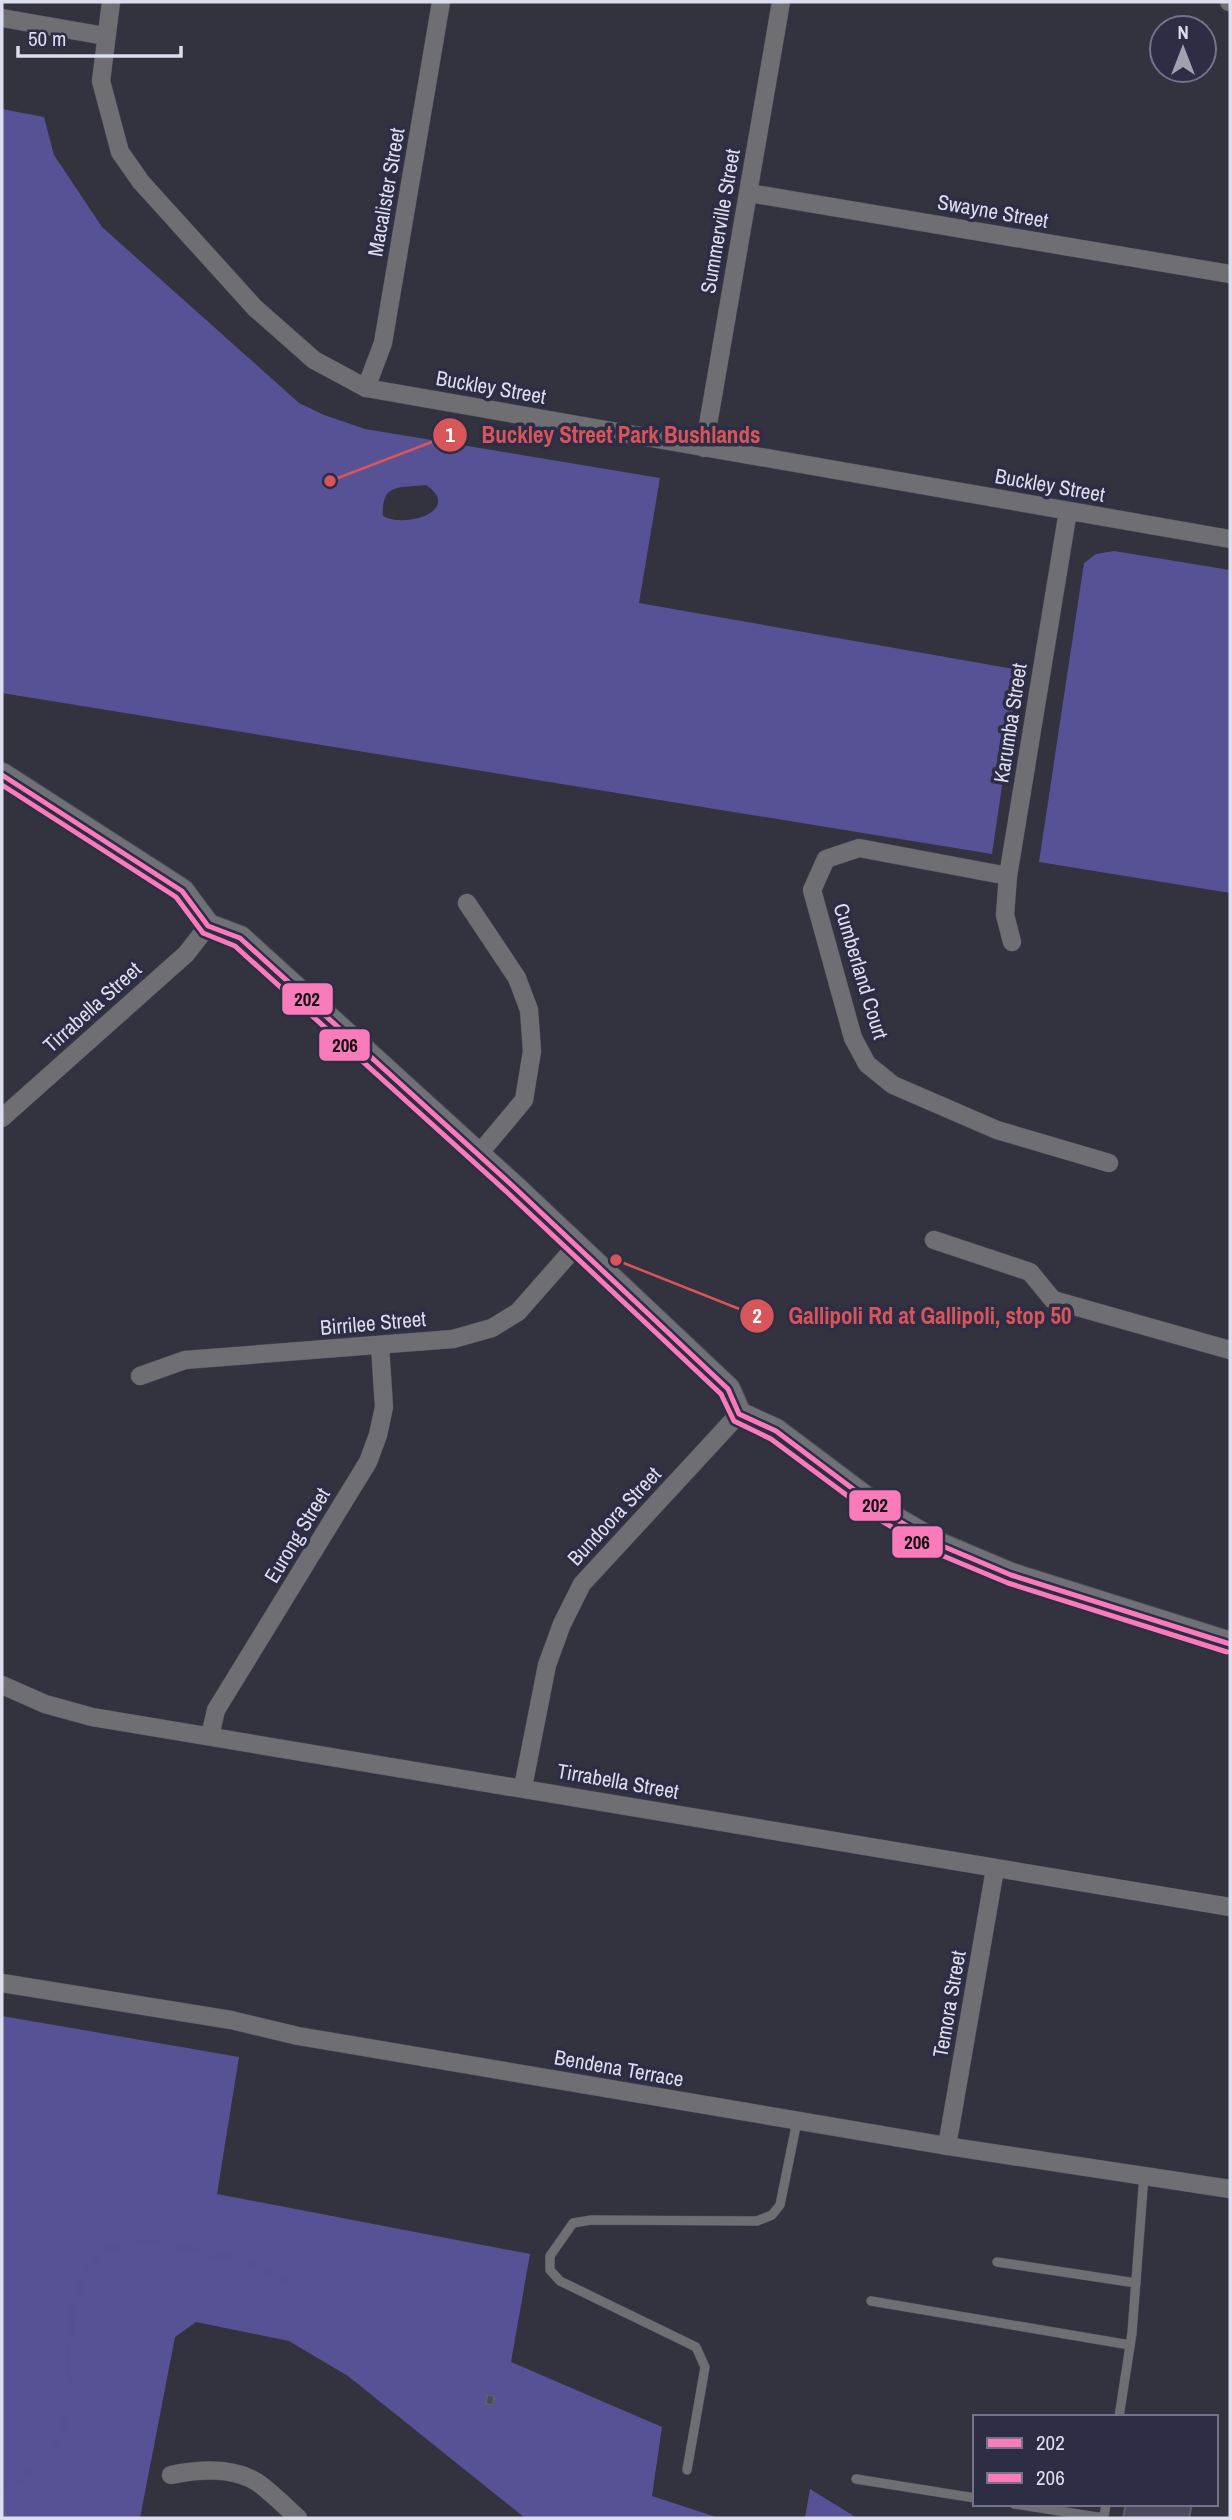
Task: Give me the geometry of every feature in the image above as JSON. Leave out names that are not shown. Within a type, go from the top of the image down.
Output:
[{"type":"street","name":"Buckley Street","points":[[111,2],[101,81],[120,152],[141,182],[256,308],[314,360],[366,388],[1230,539]]},
{"type":"street","name":"Macalister Street","points":[[366,388],[383,343],[441,2]]},
{"type":"street","name":"Summerville Street","points":[[704,449],[781,2]]},
{"type":"street","points":[[2,18],[105,36]]},
{"type":"street","name":"Swayne Street","points":[[749,192],[1230,274]]},
{"type":"street","name":"Karumba Street","points":[[1012,942],[1005,915],[1008,876],[1068,511]]},
{"type":"street","points":[[2,775],[182,891],[208,926],[240,938],[577,1245],[728,1389],[739,1415],[776,1431],[885,1513],[940,1545],[1011,1575],[1230,1644]]},
{"type":"street","name":"Cumberland Court","points":[[1008,876],[859,848],[826,859],[813,890],[853,1038],[867,1064],[893,1085],[997,1130],[1109,1163]]},
{"type":"street","points":[[467,902],[517,978],[529,1010],[532,1051],[524,1100],[478,1154]]},
{"type":"street","name":"Tirrabella Street","points":[[2,1118],[186,954],[208,926]]},
{"type":"street","points":[[934,1240],[1030,1272],[1053,1300],[1230,1350]]},
{"type":"street","name":"Birrilee Street","points":[[140,1376],[185,1360],[453,1339],[492,1328],[518,1312],[577,1245]]},
{"type":"street","name":"Eurong Street","points":[[210,1736],[216,1710],[368,1462],[378,1435],[384,1406],[380,1346]]},
{"type":"street","name":"Bundoora Street","points":[[523,1787],[547,1665],[562,1624],[582,1584],[739,1415]]},
{"type":"street","name":"Tirrabella Street","points":[[2,1685],[45,1704],[92,1717],[523,1787],[1230,1908]]},
{"type":"street","name":"Temora Street","points":[[947,2146],[995,1869]]},
{"type":"street","name":"Bendena Terrace","points":[[2,1983],[231,2020],[299,2036],[797,2121],[1230,2189]]},
{"type":"street","points":[[171,2475],[200,2469],[231,2472],[259,2483],[298,2518]]},
{"type":"lane","points":[[687,2470],[705,2367],[696,2347],[560,2281],[550,2270],[550,2256],[573,2223],[591,2220],[757,2221],[772,2215],[780,2205],[797,2121]]},
{"type":"lane","points":[[1119,2415],[1130,2345],[1144,2175]]},
{"type":"lane","points":[[997,2262],[1136,2283]]},
{"type":"lane","points":[[871,2301],[1130,2345]]},
{"type":"lane","points":[[856,2479],[973,2498]]},
{"type":"lane","points":[[1027,2506],[1104,2517],[1106,2506]]},
{"type":"shaded area","points":[[2,109],[44,117],[54,155],[102,227],[299,403],[365,429],[660,478],[639,603],[1019,670],[992,854],[2,693]],"holes":[[[426,485],[436,494],[438,502],[435,509],[427,515],[405,520],[383,516],[385,498],[394,489]]]},
{"type":"shaded area","points":[[1114,551],[1230,570],[1230,893],[1039,862],[1084,563],[1096,554]]},
{"type":"shaded area","points":[[2,2016],[239,2057],[217,2194],[530,2254],[511,2362],[662,2427],[652,2496],[719,2518],[525,2518],[348,2376],[289,2341],[196,2322],[175,2337],[140,2518],[2,2518]]},
{"type":"shaded area","points":[[810,2489],[857,2518],[805,2518]]},
{"type":"building","points":[[487,2395],[494,2396],[493,2405],[486,2404]]},
{"type":"building","points":[[1126,2506],[1192,2506],[1189,2518],[1123,2518]]},
{"type":"waterway","points":[[2,2490],[46,2459],[63,2430],[69,2393],[70,2337],[75,2301],[83,2282],[104,2248],[137,2243],[165,2243],[248,2262],[291,2283]]},
{"type":"transit line","name":"202","points":[[2,775],[182,891],[208,926],[240,938],[515,1188],[728,1389],[739,1414],[776,1431],[885,1513],[940,1545],[1011,1575],[1230,1644]]},
{"type":"transit line","name":"206","points":[[2,785],[176,897],[203,933],[235,946],[509,1194],[721,1394],[734,1421],[771,1439],[880,1520],[936,1553],[1008,1583],[1227,1652]]},
{"type":"place","name":"Buckley Street Park Bushlands","points":[[330,481]]},
{"type":"place","name":"Gallipoli Rd at Gallipoli, stop 50","points":[[616,1260]]}]
